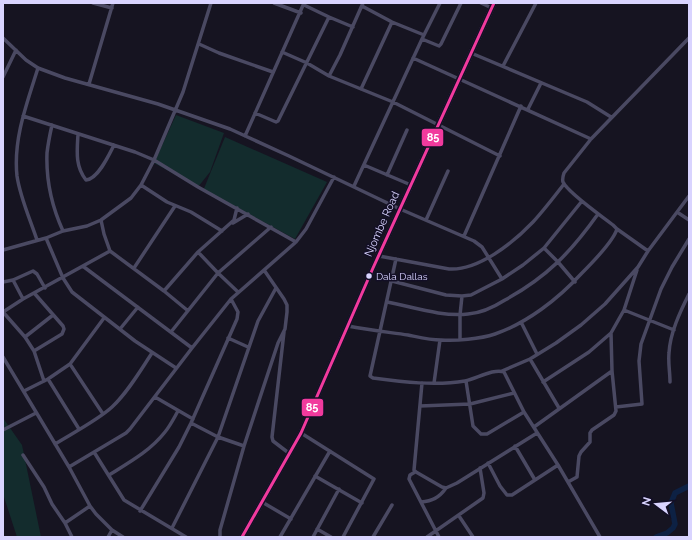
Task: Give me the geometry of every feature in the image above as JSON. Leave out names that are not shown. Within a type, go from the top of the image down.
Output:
[{"type":"highway","name":"Njombe Road","points":[[242,537],[301,433],[400,209],[493,5]]},
{"type":"street","points":[[93,3],[112,8]]},
{"type":"street","points":[[89,84],[113,3]]},
{"type":"street","points":[[3,250],[46,238],[63,231],[87,226],[101,220],[131,198],[141,185],[154,160],[183,92],[211,3]]},
{"type":"street","points":[[274,3],[301,13]]},
{"type":"street","points":[[354,186],[440,3]]},
{"type":"street","points":[[330,76],[363,4],[392,22],[439,46],[461,3]]},
{"type":"street","points":[[481,3],[493,5]]},
{"type":"street","points":[[503,66],[536,3]]},
{"type":"street","points":[[245,136],[304,4],[353,27]]},
{"type":"street","points":[[255,113],[276,122],[278,121],[329,17]]},
{"type":"street","points":[[361,89],[392,22]]},
{"type":"street","points":[[3,38],[26,60],[38,68],[175,109],[245,136],[354,186],[400,209],[464,236],[479,244],[502,279]]},
{"type":"street","points":[[648,251],[582,201],[564,184],[563,177],[564,173],[591,139],[689,38]]},
{"type":"street","points":[[199,44],[213,51],[273,72]]},
{"type":"street","points":[[3,77],[16,50]]},
{"type":"street","points":[[282,52],[307,63],[330,76],[393,102],[500,156]]},
{"type":"street","points":[[471,53],[587,102],[612,117]]},
{"type":"street","points":[[413,58],[528,109],[591,139]]},
{"type":"street","points":[[37,240],[18,177],[17,153],[23,116],[38,68]]},
{"type":"street","points":[[528,109],[541,83]]},
{"type":"street","points":[[464,236],[521,106]]},
{"type":"street","points":[[23,116],[135,152],[154,160],[296,242]]},
{"type":"street","points":[[52,125],[47,152],[48,179],[58,219],[63,231]]},
{"type":"street","points":[[387,175],[407,130]]},
{"type":"street","points":[[78,134],[78,165],[86,180],[90,179],[100,170],[106,162],[114,145]]},
{"type":"street","points":[[364,165],[411,185]]},
{"type":"street","points":[[426,220],[448,172]]},
{"type":"street","points":[[69,467],[130,429],[231,299],[296,242],[306,228],[334,177]]},
{"type":"street","points":[[379,256],[457,269],[472,266],[488,259],[518,236],[532,223],[564,184]]},
{"type":"street","points":[[141,185],[175,206],[191,212],[222,231]]},
{"type":"street","points":[[396,259],[370,375],[371,377],[422,383],[466,381],[502,371],[530,359],[581,325],[606,304],[638,267],[676,212],[689,196]]},
{"type":"street","points":[[392,281],[446,295],[471,295],[523,266],[544,248],[582,201]]},
{"type":"street","points":[[134,268],[175,206]]},
{"type":"street","points":[[230,225],[235,217],[237,208]]},
{"type":"street","points":[[676,212],[689,220]]},
{"type":"street","points":[[164,292],[198,252],[222,231],[248,214]]},
{"type":"street","points":[[387,302],[460,315],[471,314],[496,306],[536,282],[570,251],[598,214]]},
{"type":"street","points":[[101,220],[110,251],[187,310]]},
{"type":"street","points":[[171,332],[218,273],[271,227]]},
{"type":"street","points":[[348,326],[440,340],[495,334],[522,322],[575,282],[606,245],[617,229]]},
{"type":"street","points":[[46,238],[63,278],[72,292],[104,318],[152,353],[176,368]]},
{"type":"street","points":[[616,407],[642,404],[640,351],[648,320],[669,273],[689,239]]},
{"type":"street","points":[[544,248],[575,282]]},
{"type":"street","points":[[79,428],[46,380],[34,351],[25,337],[3,312],[110,251]]},
{"type":"street","points":[[198,252],[238,292]]},
{"type":"street","points":[[84,267],[192,348]]},
{"type":"street","points":[[543,382],[589,352],[611,333],[624,310],[638,267]]},
{"type":"street","points":[[264,270],[287,305],[272,437],[273,441],[290,454]]},
{"type":"street","points":[[3,282],[12,280],[33,271],[37,274],[45,288]]},
{"type":"street","points":[[12,280],[23,300]]},
{"type":"street","points":[[172,528],[218,437],[258,321],[276,288]]},
{"type":"street","points":[[34,351],[62,334],[63,326],[35,294]]},
{"type":"street","points":[[670,382],[669,353],[674,330],[689,294]]},
{"type":"street","points":[[460,339],[462,296]]},
{"type":"street","points":[[140,511],[179,447],[193,419],[238,315],[231,299]]},
{"type":"street","points":[[120,329],[138,307]]},
{"type":"street","points":[[624,310],[674,330]]},
{"type":"street","points":[[25,337],[54,316]]},
{"type":"street","points":[[24,391],[46,380],[70,364],[104,318]]},
{"type":"street","points":[[522,322],[537,354]]},
{"type":"street","points":[[220,537],[220,530],[244,446],[278,343],[285,329]]},
{"type":"street","points":[[568,482],[577,476],[579,456],[590,442],[590,433],[592,430],[614,415],[616,407],[612,371],[611,333]]},
{"type":"street","points":[[228,338],[248,347]]},
{"type":"street","points":[[434,383],[440,340]]},
{"type":"street","points":[[54,444],[112,407],[126,392],[152,353]]},
{"type":"street","points":[[3,357],[69,467],[90,506],[112,530],[123,537]]},
{"type":"street","points":[[530,359],[559,408]]},
{"type":"street","points":[[70,364],[103,414]]},
{"type":"street","points":[[502,371],[505,373],[524,412],[558,465],[600,537]]},
{"type":"street","points":[[534,427],[612,371]]},
{"type":"street","points":[[466,381],[473,426],[481,434],[487,434],[524,412]]},
{"type":"street","points":[[415,472],[422,383]]},
{"type":"street","points":[[420,406],[470,404],[514,393]]},
{"type":"street","points":[[155,397],[193,419]]},
{"type":"street","points":[[109,474],[137,458],[150,448],[166,431],[178,411]]},
{"type":"street","points":[[3,430],[36,413]]},
{"type":"street","points":[[191,423],[218,437],[244,446]]},
{"type":"street","points":[[421,502],[433,500],[441,495],[446,488],[537,432]]},
{"type":"street","points":[[301,433],[374,479],[343,537]]},
{"type":"street","points":[[515,446],[535,480]]},
{"type":"street","points":[[282,536],[330,451]]},
{"type":"street","points":[[94,452],[124,500],[140,511],[186,537]]},
{"type":"street","points":[[23,455],[44,487],[52,504],[65,522],[72,537]]},
{"type":"street","points":[[488,463],[500,486],[507,495],[512,495],[558,465]]},
{"type":"street","points":[[428,537],[483,498],[484,493],[480,468]]},
{"type":"street","points":[[415,472],[440,487],[446,488]]},
{"type":"street","points":[[415,472],[410,475],[409,479],[435,532],[439,537]]},
{"type":"street","points":[[315,476],[362,503]]},
{"type":"street","points":[[313,537],[339,489]]},
{"type":"street","points":[[262,502],[291,519]]},
{"type":"street","points":[[65,522],[90,506]]},
{"type":"street","points":[[374,537],[392,506]]},
{"type":"street","points":[[458,516],[473,537]]},
{"type":"street","points":[[317,529],[331,537]]},
{"type":"street","points":[[108,537],[112,530]]},
{"type":"green space","points":[[176,115],[224,133],[210,172],[198,187],[154,163]]},
{"type":"green space","points":[[225,137],[327,182],[295,239],[227,202],[203,191]]},
{"type":"green space","points":[[3,418],[22,445],[41,537],[17,537],[3,494]]},
{"type":"waterway","points":[[656,537],[667,533],[673,528],[675,524],[671,503],[675,493],[689,486]]},
{"type":"transit line","name":"85","points":[[242,537],[301,433],[373,268],[494,3]]},
{"type":"place","name":"Dala Dallas","points":[[369,276]]}]
